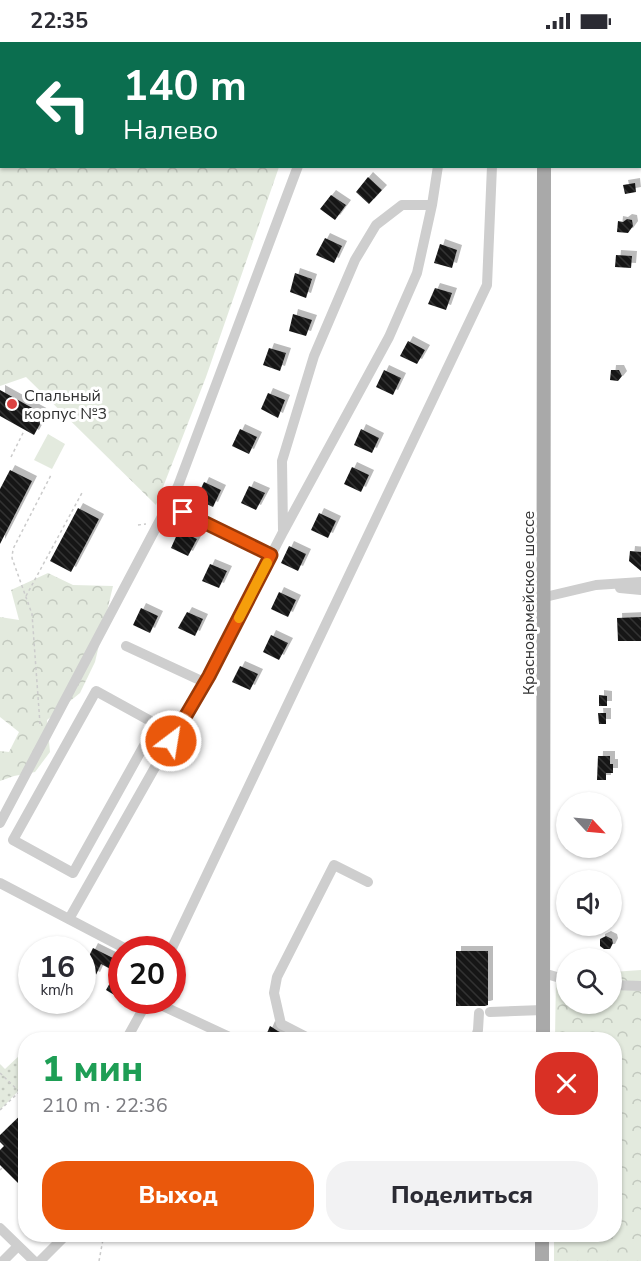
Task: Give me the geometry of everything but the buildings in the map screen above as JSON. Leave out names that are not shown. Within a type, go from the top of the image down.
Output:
[{"type":"main road","name":"Красноармейское шоссе","points":[[543,1032],[544,168]]},
{"type":"main road","points":[[542,1242],[542,1261]]},
{"type":"street","points":[[0,823],[178,486],[297,168]]},
{"type":"street","points":[[69,919],[159,760],[206,683],[283,532],[389,337],[417,273],[438,168]]},
{"type":"street","points":[[178,936],[487,285],[492,168]]},
{"type":"street","points":[[283,532],[282,461],[314,356],[355,260],[376,225],[402,205],[432,205]]},
{"type":"street","points":[[183,512],[271,555]]},
{"type":"street","points":[[545,597],[596,585],[641,582]]},
{"type":"street","points":[[596,585],[641,590]]},
{"type":"street","points":[[126,646],[206,683]]},
{"type":"street","points":[[96,691],[156,724],[74,873],[14,840],[40,793],[96,691]]},
{"type":"street","points":[[141,752],[159,760]]},
{"type":"street","points":[[21,784],[40,793]]},
{"type":"street","points":[[80,861],[98,868]]},
{"type":"street","points":[[296,1032],[281,1024],[274,993],[277,977],[333,865],[368,882]]},
{"type":"street","points":[[0,883],[108,939]]},
{"type":"street","points":[[543,973],[556,977]]},
{"type":"street","points":[[622,985],[641,986]]},
{"type":"street","points":[[477,1032],[485,1012],[543,1010]]},
{"type":"street","points":[[131,1032],[141,1014]]},
{"type":"street","points":[[179,1014],[219,1032]]},
{"type":"street","points":[[0,1228],[34,1261]]},
{"type":"street","points":[[40,1261],[59,1242]]},
{"type":"street","points":[[3,1261],[18,1246]]},
{"type":"path","points":[[11,457],[24,431]]},
{"type":"path","points":[[40,728],[32,614],[12,558],[13,549],[51,475]]},
{"type":"path","points":[[26,597],[83,491]]},
{"type":"path","points":[[0,1073],[18,1091]]},
{"type":"path","points":[[0,1080],[4,1077]]},
{"type":"path","points":[[0,1110],[18,1093]]},
{"type":"path","points":[[99,1261],[103,1242]]},
{"type":"green space","points":[[0,168],[279,168],[206,377],[156,505],[26,377],[0,386]]},
{"type":"green space","points":[[48,434],[65,444],[52,469],[34,460]]},
{"type":"green space","points":[[48,573],[73,585],[113,586],[95,662],[80,693],[47,720],[50,752],[35,772],[0,781],[0,751],[9,752],[19,732],[0,717],[0,617],[19,620],[11,590]]},
{"type":"green space","points":[[641,970],[641,1261],[554,1261],[554,1242],[622,1242],[622,1032],[555,1032],[556,975],[556,1014],[622,1014],[622,971]]},
{"type":"green space","points":[[18,1057],[18,1091],[0,1110],[0,1064],[5,1069]]},
{"type":"slow traffic","points":[[239,618],[267,563]]},
{"type":"place","name":"Спальный корпус №3","points":[[12,404]]},
{"type":"route","points":[[171,741],[209,676],[271,555],[183,512]]}]
